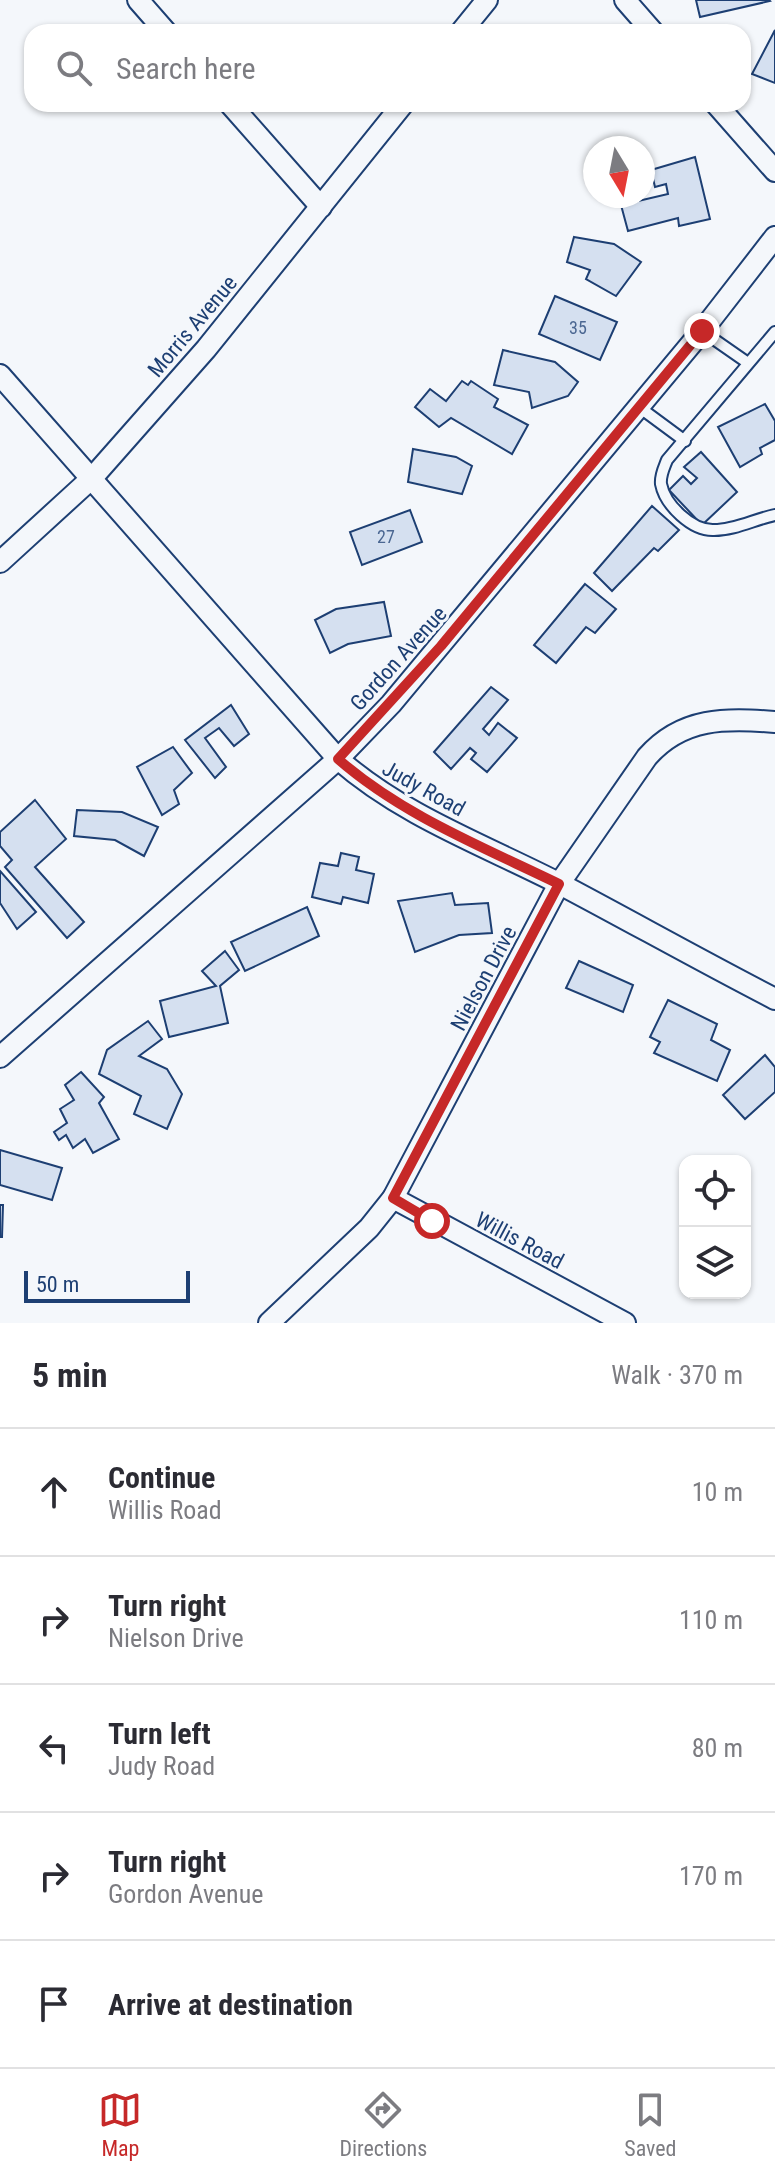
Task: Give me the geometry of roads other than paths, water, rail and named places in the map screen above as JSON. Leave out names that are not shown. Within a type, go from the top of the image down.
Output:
[{"type":"street","points":[[138,0],[159,24]]},
{"type":"street","points":[[468,24],[487,0]]},
{"type":"street","points":[[625,0],[646,24]]},
{"type":"street","points":[[237,112],[321,207]]},
{"type":"street","name":"Morris Avenue","points":[[0,562],[93,477],[206,349],[397,112]]},
{"type":"street","points":[[723,112],[775,171]]},
{"type":"street","name":"Gordon Avenue","points":[[0,1057],[338,759],[441,646],[702,331],[775,237]]},
{"type":"street","name":"Judy Road","points":[[0,375],[93,477],[338,759],[366,784],[775,999]]},
{"type":"street","name":"Nielson Drive","points":[[269,1323],[358,1240],[393,1198],[559,884],[658,745],[687,726],[709,721],[775,722]]},
{"type":"street","name":"Willis Road","points":[[393,1198],[625,1323]]},
{"type":"lane","points":[[702,331],[748,363]]},
{"type":"lane","points":[[775,332],[667,460],[661,485],[676,510],[693,525],[717,531],[775,515]]},
{"type":"lane","points":[[639,407],[685,441]]}]
